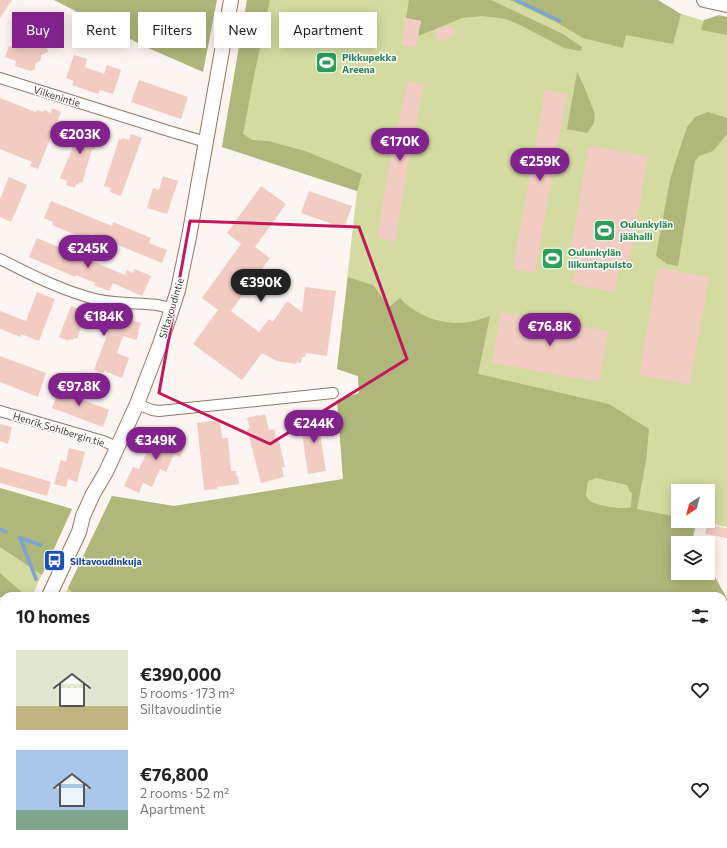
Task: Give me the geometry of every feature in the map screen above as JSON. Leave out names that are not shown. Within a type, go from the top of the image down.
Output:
[{"type":"main road","name":"Siltavoudintie","points":[[51,592],[79,532],[83,516],[93,494],[106,472],[137,404],[160,344],[178,290],[184,264],[231,0]]},
{"type":"main road","points":[[704,0],[727,5]]},
{"type":"main road","points":[[0,764],[0,780]]},
{"type":"street","name":"Vilkenintie","points":[[0,78],[206,142]]},
{"type":"street","points":[[0,260],[34,276],[79,294],[99,300],[114,303],[160,305],[172,309]]},
{"type":"street","points":[[137,404],[158,411],[333,393]]},
{"type":"street","name":"Henrik Sohlbergin tie","points":[[0,411],[102,441],[117,447]]},
{"type":"highlighted area","points":[[190,221],[359,227],[407,359],[270,444],[159,393]]},
{"type":"green space","points":[[54,0],[217,0],[203,72],[148,48],[206,48],[206,12],[138,12],[138,43],[130,39],[130,12],[77,12]]},
{"type":"green space","name":"Oulunkylän liikuntapuisto","points":[[247,0],[637,0],[717,25],[727,26],[727,527],[715,525],[715,484],[671,484],[671,528],[695,528],[693,536],[671,536],[671,580],[715,580],[715,577],[723,592],[66,592],[112,496],[174,506],[344,479],[337,400],[359,393],[358,376],[337,369],[357,191],[222,147],[239,48],[271,48],[271,12],[245,12]]},
{"type":"green space","points":[[247,0],[270,0],[267,12],[245,12]]},
{"type":"green space","points":[[409,0],[491,0],[563,34],[582,47],[581,51],[564,48],[506,19],[482,16],[462,18],[418,36],[421,21],[406,18]]},
{"type":"green space","points":[[510,0],[658,0],[681,14],[673,44],[626,35],[623,48],[583,38],[556,22]]},
{"type":"green space","points":[[719,15],[727,17],[727,35],[701,30],[704,20]]},
{"type":"green space","points":[[239,48],[260,48],[243,134],[252,140],[268,141],[305,151],[362,174],[357,191],[222,147]]},
{"type":"green space","points":[[577,72],[595,114],[594,123],[587,133],[567,129]]},
{"type":"green space","points":[[708,112],[727,118],[727,134],[713,151],[699,156],[695,161],[678,266],[667,264],[656,256],[670,180],[687,127],[695,117]]},
{"type":"green space","points":[[348,277],[373,285],[389,307],[400,298],[416,311],[436,320],[457,323],[478,320],[490,316],[478,374],[609,404],[649,429],[646,461],[637,509],[671,516],[671,528],[695,528],[693,536],[671,536],[671,580],[715,580],[715,577],[723,592],[72,592],[68,588],[112,496],[174,506],[343,479],[337,400],[359,393],[358,376],[337,369]],"holes":[[[596,478],[627,485],[632,493],[631,507],[627,508],[600,505],[590,501],[586,495],[588,481]]]},
{"type":"green space","points":[[0,488],[72,509],[34,592],[0,592]]},
{"type":"green space","points":[[0,488],[72,509],[42,575],[0,547]]},
{"type":"green space","points":[[0,573],[21,592],[0,592]]},
{"type":"building","points":[[0,0],[12,0],[0,18]]},
{"type":"building","points":[[406,18],[421,21],[416,47],[401,45]]},
{"type":"building","points":[[451,24],[456,35],[439,42],[434,31]]},
{"type":"building","points":[[9,46],[12,48],[47,48],[48,52],[41,55],[41,60],[35,64],[35,69],[31,71],[15,66],[16,61],[5,57]]},
{"type":"building","points":[[74,55],[87,59],[85,67],[104,74],[107,65],[121,70],[113,94],[100,90],[98,94],[72,85],[74,81],[66,78]]},
{"type":"building","points":[[139,80],[188,97],[181,119],[131,102]]},
{"type":"building","points":[[408,81],[424,84],[395,242],[377,238],[392,149],[389,148],[392,126],[398,127]]},
{"type":"building","points":[[545,90],[567,94],[535,273],[513,269]]},
{"type":"building","points":[[0,98],[36,112],[37,110],[43,112],[44,110],[51,113],[52,108],[61,112],[38,169],[30,166],[32,162],[0,149]]},
{"type":"building","points":[[86,121],[98,125],[96,131],[98,132],[97,135],[99,136],[94,150],[92,149],[82,183],[79,182],[78,185],[76,184],[75,188],[66,185],[67,181],[60,178],[69,158],[80,126],[83,127]]},
{"type":"building","points":[[131,134],[142,138],[121,196],[110,192],[111,188],[104,186],[119,139],[121,140],[122,138],[129,140]]},
{"type":"building","name":"Oulunkylän jäähalli","points":[[589,146],[648,156],[629,264],[620,263],[615,292],[573,284],[578,255],[570,253]]},
{"type":"building","points":[[163,176],[178,181],[167,214],[147,208],[153,188],[159,190]]},
{"type":"building","points":[[9,177],[27,185],[11,222],[0,217],[0,199]]},
{"type":"building","points":[[261,186],[286,204],[255,247],[270,258],[257,275],[265,280],[256,293],[248,287],[231,311],[259,332],[269,319],[273,322],[287,301],[302,312],[305,287],[336,291],[327,356],[306,353],[305,357],[302,357],[301,363],[297,362],[296,364],[277,361],[262,353],[242,380],[193,344],[218,310],[202,298],[241,244],[227,233]]},
{"type":"building","points":[[309,191],[352,206],[344,228],[301,213]]},
{"type":"building","points":[[51,201],[112,226],[113,222],[151,238],[149,243],[167,250],[162,263],[91,234],[88,240],[52,225],[53,222],[44,218]]},
{"type":"building","points":[[37,238],[125,275],[127,270],[133,273],[135,269],[151,276],[142,296],[113,283],[109,291],[94,285],[95,283],[76,275],[75,277],[29,257]]},
{"type":"building","points":[[658,268],[709,277],[690,384],[639,375]]},
{"type":"building","points":[[37,292],[55,299],[39,341],[21,334],[21,337],[0,329],[0,311],[26,321]]},
{"type":"building","points":[[71,306],[79,309],[79,307],[104,317],[107,312],[141,323],[136,340],[123,336],[117,353],[129,358],[122,378],[104,371],[104,373],[94,370],[108,333],[104,331],[106,327],[84,319],[77,339],[69,339],[69,341],[59,337]]},
{"type":"building","points":[[501,312],[608,331],[599,382],[492,363]]},
{"type":"building","points":[[0,356],[46,373],[38,397],[0,382]]},
{"type":"building","points":[[61,384],[76,389],[73,396],[109,410],[103,427],[52,408]]},
{"type":"building","points":[[265,414],[269,430],[274,429],[277,441],[279,441],[285,467],[282,467],[284,477],[261,483],[247,429],[250,428],[247,418]]},
{"type":"building","points":[[322,414],[325,432],[320,433],[326,471],[308,474],[301,426],[307,425],[306,416]]},
{"type":"building","points":[[220,420],[222,438],[228,438],[231,471],[236,471],[239,484],[217,487],[217,489],[204,490],[197,423]]},
{"type":"building","points":[[0,424],[12,427],[8,444],[0,441]]},
{"type":"building","points":[[162,427],[182,436],[178,444],[185,447],[180,457],[174,454],[166,472],[160,469],[152,487],[143,483],[139,493],[124,486],[133,467],[139,469],[147,452],[153,455],[161,437],[157,436]]},
{"type":"building","points":[[69,448],[85,452],[77,482],[68,479],[66,487],[54,484],[61,460],[66,462]]},
{"type":"building","points":[[0,467],[51,482],[47,496],[0,483]]},
{"type":"building","points":[[715,526],[727,528],[727,538],[705,534],[706,528],[715,528]]},
{"type":"waterway","points":[[516,0],[560,21]]},
{"type":"waterway","points":[[0,529],[6,532]]},
{"type":"waterway","points":[[20,538],[36,579]]},
{"type":"waterway","points":[[20,538],[41,545]]},
{"type":"place","name":"Pikkupekka Areena","points":[[326,63]]},
{"type":"place","name":"Oulunkylän jäähalli","points":[[604,230]]},
{"type":"place","name":"Oulunkylän liikuntapuisto","points":[[552,258]]},
{"type":"place","name":"Siltavoudinkuja","points":[[55,561]]}]
